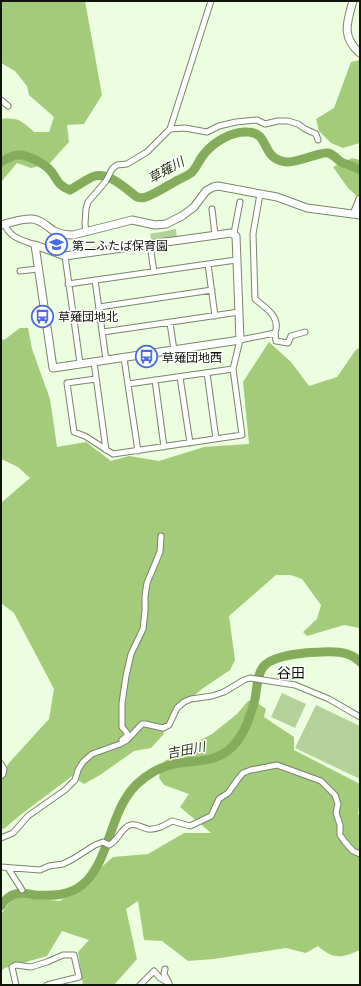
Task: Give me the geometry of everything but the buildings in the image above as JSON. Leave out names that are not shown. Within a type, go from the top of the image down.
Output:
[{"type":"street","points":[[86,231],[86,209],[88,202],[106,181],[112,169],[117,165],[127,164],[147,152],[170,129],[212,1]]},
{"type":"street","points":[[353,1],[346,25],[348,36],[352,45],[360,53]]},
{"type":"street","points":[[1,100],[8,106]]},
{"type":"street","points":[[170,129],[185,128],[207,132],[219,126],[236,122],[257,120],[265,124],[278,121],[288,121],[298,124],[316,134],[318,140]]},
{"type":"street","points":[[234,234],[215,235],[65,256],[13,236],[8,232],[3,224],[19,220],[33,219],[43,222],[54,231],[64,235],[73,235],[132,220],[160,226],[182,216],[194,207],[206,191],[213,187],[224,187],[260,194],[307,208],[357,215],[360,199]]},
{"type":"street","points":[[260,194],[253,234],[255,299],[275,318],[277,328],[275,333],[276,341],[288,344],[291,336],[305,332]]},
{"type":"street","points":[[96,379],[67,383],[74,432],[85,436],[113,454],[242,435],[233,369],[240,340],[236,236],[234,234],[240,202]]},
{"type":"street","points":[[212,209],[215,235]]},
{"type":"street","points":[[150,244],[154,272]]},
{"type":"street","points":[[35,245],[53,368],[240,340],[275,333]]},
{"type":"street","points":[[65,256],[80,363]]},
{"type":"street","points":[[68,284],[236,260]]},
{"type":"street","points":[[208,264],[214,316]]},
{"type":"street","points":[[20,271],[38,269]]},
{"type":"street","points":[[95,280],[106,360]]},
{"type":"street","points":[[99,307],[212,290]]},
{"type":"street","points":[[103,332],[239,312]]},
{"type":"street","points":[[170,323],[174,350]]},
{"type":"street","points":[[124,358],[138,451]]},
{"type":"street","points":[[94,362],[106,450]]},
{"type":"street","points":[[128,384],[233,369]]},
{"type":"street","points":[[207,373],[216,439]]},
{"type":"street","points":[[180,377],[190,443]]},
{"type":"street","points":[[155,380],[164,447]]},
{"type":"street","points":[[120,744],[127,736],[127,733],[122,727],[122,703],[126,676],[131,654],[143,629],[147,582],[160,552],[162,536]]},
{"type":"street","points":[[1,838],[14,833],[28,816],[65,790],[75,780],[78,770],[83,762],[92,754],[100,750],[113,748],[127,740],[142,724],[163,728],[169,725],[177,708],[184,702],[195,698],[212,696],[224,692],[247,679],[289,683],[295,685],[329,699],[360,717]]},
{"type":"street","points":[[1,764],[4,769],[1,776]]},
{"type":"street","points":[[1,867],[40,870],[49,866],[63,864],[89,848],[103,842],[109,845],[113,843],[127,826],[132,824],[149,829],[163,827],[172,821],[190,826],[211,816],[218,800],[228,793],[244,773],[251,770],[277,765],[321,780],[335,794],[338,804],[336,813],[340,825],[340,835],[344,842],[353,851],[360,854]]},
{"type":"street","points":[[8,868],[22,890]]},
{"type":"street","points":[[16,985],[12,967],[16,965],[31,967],[48,962],[63,955],[74,955],[79,977],[47,985]]},
{"type":"street","points":[[140,985],[154,971],[160,978],[169,983],[164,974],[165,970]]},
{"type":"green space","points":[[1,1],[85,1],[102,95],[84,124],[67,125],[69,142],[50,163],[31,168],[17,163],[1,182],[1,119],[16,119],[34,132],[49,132],[54,117],[29,95],[27,86],[15,71],[1,63]]},
{"type":"green space","points":[[360,60],[360,143],[343,148],[331,143],[319,131],[316,119],[334,108],[351,62]]},
{"type":"green space","points":[[352,158],[360,160],[360,199],[348,188],[333,167]]},
{"type":"green space","points":[[176,229],[177,238],[151,241],[150,234]]},
{"type":"green space","points":[[20,328],[28,328],[32,349],[50,399],[57,447],[86,442],[111,461],[129,456],[159,461],[204,447],[249,444],[243,382],[269,342],[291,362],[309,386],[337,377],[355,351],[360,347],[360,628],[344,625],[307,636],[303,632],[317,619],[321,605],[302,579],[291,575],[276,575],[229,616],[235,660],[230,670],[202,689],[170,715],[163,735],[151,748],[134,751],[100,775],[84,784],[72,776],[4,829],[1,828],[1,781],[8,764],[49,719],[54,689],[14,613],[1,603],[1,503],[30,478],[18,467],[1,459],[1,339],[4,340]]},
{"type":"green space","points":[[282,693],[306,704],[295,728],[271,717]]},
{"type":"green space","points":[[248,701],[256,702],[266,709],[264,717],[294,737],[294,750],[360,784],[360,807],[358,814],[360,815],[360,950],[348,955],[334,956],[318,946],[306,953],[286,948],[214,959],[188,961],[162,941],[144,940],[138,901],[126,909],[137,959],[114,985],[83,985],[78,952],[89,940],[62,931],[47,956],[5,968],[1,971],[1,914],[14,897],[60,901],[80,886],[113,857],[148,854],[184,833],[211,833],[180,807],[189,794],[164,785],[159,778],[161,764],[183,749],[212,734],[237,714]]},
{"type":"green space","points":[[316,705],[360,726],[360,779],[295,748]]},
{"type":"waterway","name":"草薙川","points":[[1,162],[9,157],[18,155],[34,159],[52,172],[59,183],[70,190],[92,177],[104,176],[116,181],[137,197],[143,198],[154,194],[191,173],[203,155],[218,141],[235,133],[247,132],[255,133],[260,136],[269,152],[279,160],[292,162],[328,153],[333,155],[341,162],[360,170]]},
{"type":"waterway","name":"吉田川","points":[[1,906],[7,899],[15,894],[60,894],[77,889],[82,885],[91,875],[98,863],[114,822],[127,796],[140,781],[149,774],[164,767],[219,756],[237,742],[249,719],[255,699],[260,672],[265,665],[283,656],[331,652],[342,652],[356,658],[360,662]]},
{"type":"place","name":"第二ふたば保育園","points":[[57,245]]},
{"type":"place","name":"草薙団地北","points":[[43,316]]},
{"type":"place","name":"草薙団地西","points":[[146,357]]},
{"type":"district","name":"谷田","points":[[291,673]]}]
